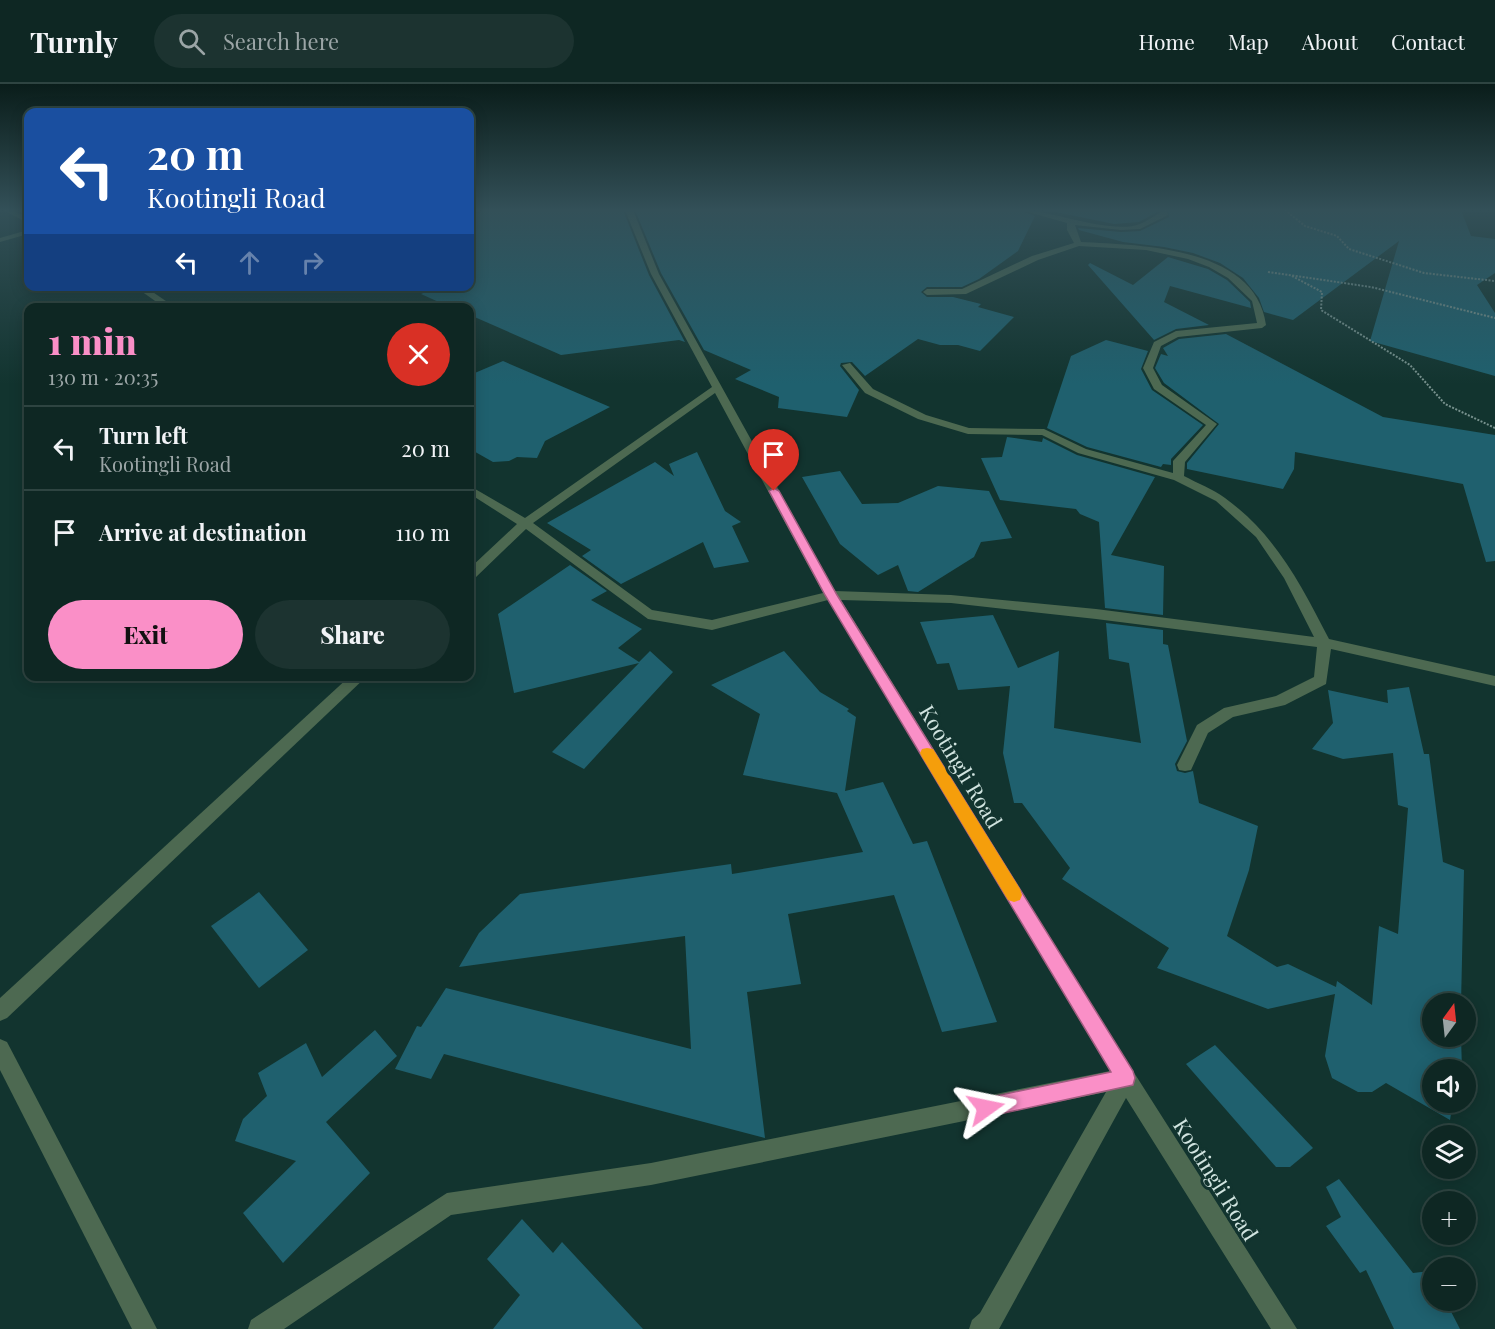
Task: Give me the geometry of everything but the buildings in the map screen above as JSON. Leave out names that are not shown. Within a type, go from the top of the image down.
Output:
[{"type":"street","name":"Kootingli Road","points":[[653,268],[831,595],[1126,1078],[1285,1329]]},
{"type":"street","points":[[927,292],[963,292],[1014,268]]},
{"type":"street","points":[[1178,478],[1179,461],[1212,424],[1158,387],[1148,368],[1157,344],[1176,334],[1262,325],[1258,303],[1239,281],[1221,268]]},
{"type":"street","points":[[146,291],[164,303]]},
{"type":"street","points":[[847,365],[869,391],[922,417],[968,431],[1044,432],[1083,451],[1178,478],[1220,500],[1260,534],[1290,577],[1324,643],[1321,680],[1280,701],[1229,712],[1202,729],[1185,765]]},
{"type":"street","points":[[474,571],[525,523],[718,387]]},
{"type":"street","points":[[474,491],[525,523],[648,614],[712,625],[831,595],[951,599],[1108,615],[1324,643],[1495,681]]},
{"type":"street","points":[[0,1011],[355,681]]},
{"type":"street","points":[[0,1049],[145,1329]]},
{"type":"street","points":[[260,1329],[289,1312],[447,1204],[651,1174],[1126,1078]]},
{"type":"street","points":[[981,1329],[989,1322],[1126,1078]]},
{"type":"path","points":[[1229,268],[1371,287],[1495,318]]},
{"type":"path","points":[[1409,268],[1424,273],[1495,281]]},
{"type":"path","points":[[1289,275],[1322,292],[1321,310],[1410,365],[1445,404],[1495,428]]},
{"type":"slow traffic","points":[[927,753],[1014,895]]},
{"type":"route","points":[[774,491],[831,595],[1126,1078],[986,1108]]}]
